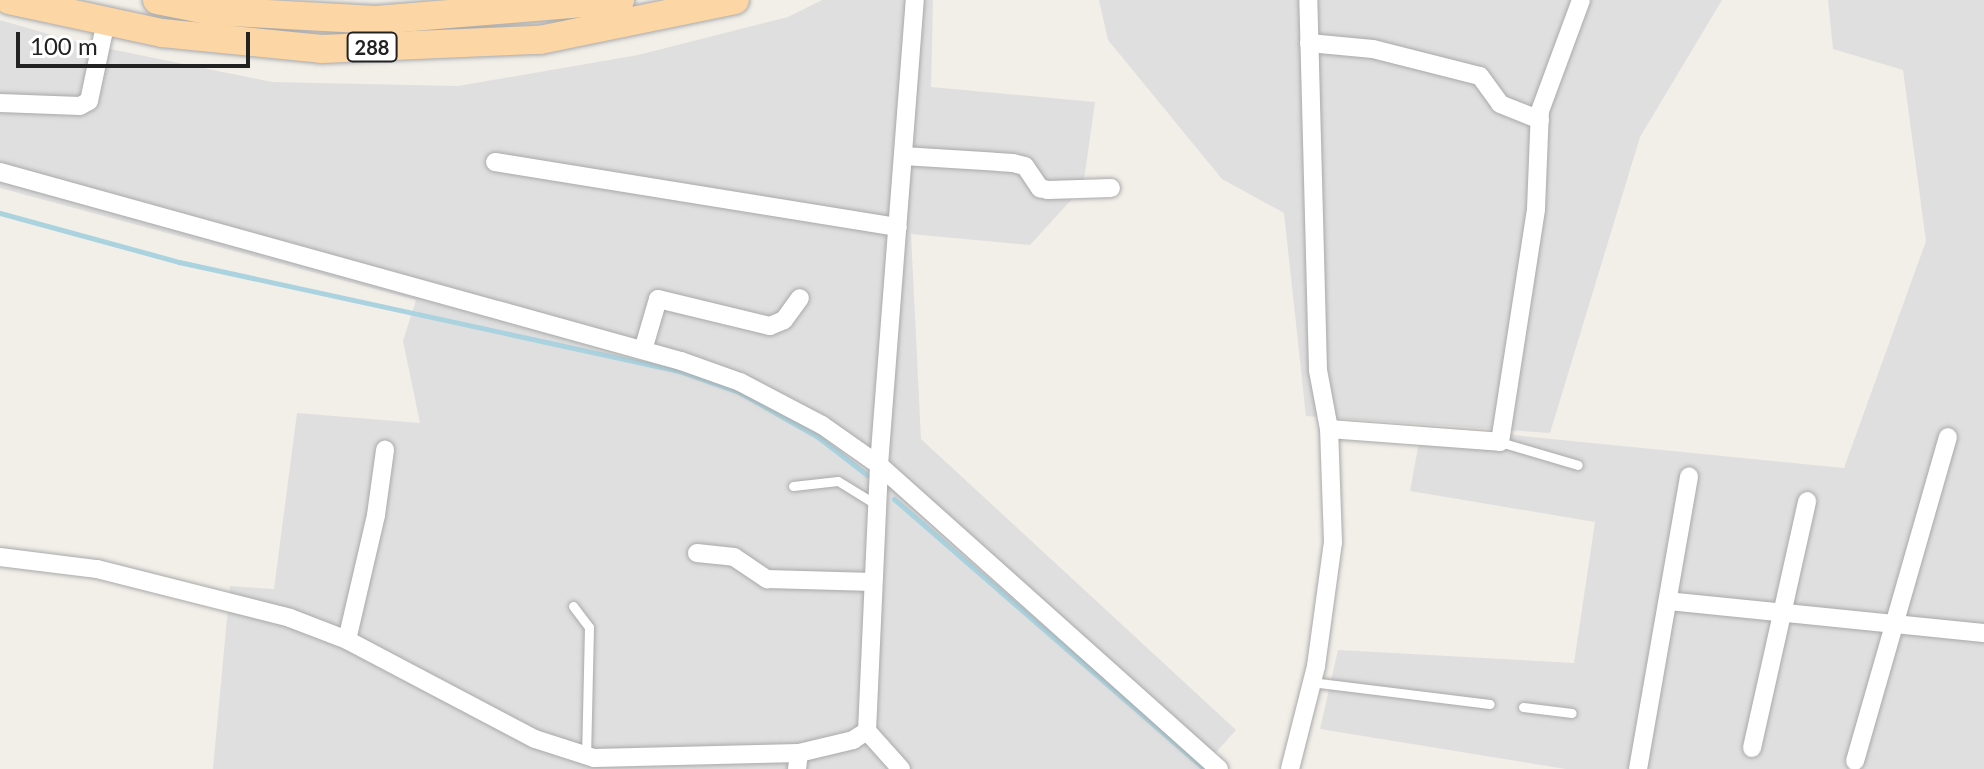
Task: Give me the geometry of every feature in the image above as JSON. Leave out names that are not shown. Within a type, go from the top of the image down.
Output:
[{"type":"main road","name":"288","points":[[9,0],[162,33],[321,49],[540,40],[735,0]]},
{"type":"main road","name":"288","points":[[157,0],[212,11],[376,20],[479,7],[620,0]]},
{"type":"street","points":[[901,769],[867,731],[879,465],[915,0]]},
{"type":"street","points":[[1290,769],[1311,682],[1333,542],[1329,429],[1318,370],[1308,0]]},
{"type":"street","points":[[1329,429],[1500,442],[1536,209],[1540,120],[1581,0]]},
{"type":"street","points":[[0,103],[80,106],[89,101],[106,21]]},
{"type":"street","points":[[1309,43],[1373,49],[1480,76],[1500,104],[1540,120]]},
{"type":"street","points":[[903,156],[1013,163],[1025,166],[1040,188],[1048,190],[1111,188]]},
{"type":"street","points":[[495,162],[898,227]]},
{"type":"street","points":[[0,172],[643,350],[740,382],[822,425],[879,465],[1219,769]]},
{"type":"street","points":[[643,350],[658,299],[770,326],[784,320],[800,298]]},
{"type":"street","points":[[1855,761],[1948,437]]},
{"type":"street","points":[[347,640],[374,528],[385,450]]},
{"type":"street","points":[[1638,769],[1689,476]]},
{"type":"street","points":[[1752,748],[1807,501]]},
{"type":"street","points":[[697,553],[734,557],[767,579],[873,582]]},
{"type":"street","points":[[0,557],[97,569],[201,592],[347,640],[535,739],[586,756],[798,761],[853,740],[867,731]]},
{"type":"street","points":[[1668,601],[1895,627],[1984,633]]},
{"type":"lane","points":[[1500,442],[1578,465]]},
{"type":"lane","points":[[793,486],[838,481],[877,505]]},
{"type":"lane","points":[[573,606],[589,627],[586,756]]},
{"type":"lane","points":[[1311,682],[1490,704]]},
{"type":"lane","points":[[1523,707],[1572,713]]},
{"type":"shaded area","points":[[822,0],[933,0],[931,87],[1095,102],[1083,187],[1030,245],[911,234],[921,439],[1236,730],[1201,769],[213,769],[230,586],[274,589],[297,413],[420,423],[403,341],[416,300],[0,188],[0,20],[76,42],[272,82],[458,86],[638,55],[788,17]]},
{"type":"shaded area","points":[[1099,0],[1722,0],[1640,137],[1550,433],[1306,416],[1284,213],[1222,179],[1108,40]]},
{"type":"shaded area","points":[[1828,0],[1984,0],[1984,769],[1566,769],[1320,729],[1338,650],[1574,663],[1595,522],[1410,491],[1422,426],[1844,468],[1926,241],[1903,70],[1833,49]]},
{"type":"waterway","points":[[0,213],[179,262],[679,371],[739,392],[818,437],[867,475]]},
{"type":"waterway","points":[[894,499],[1205,769]]}]
